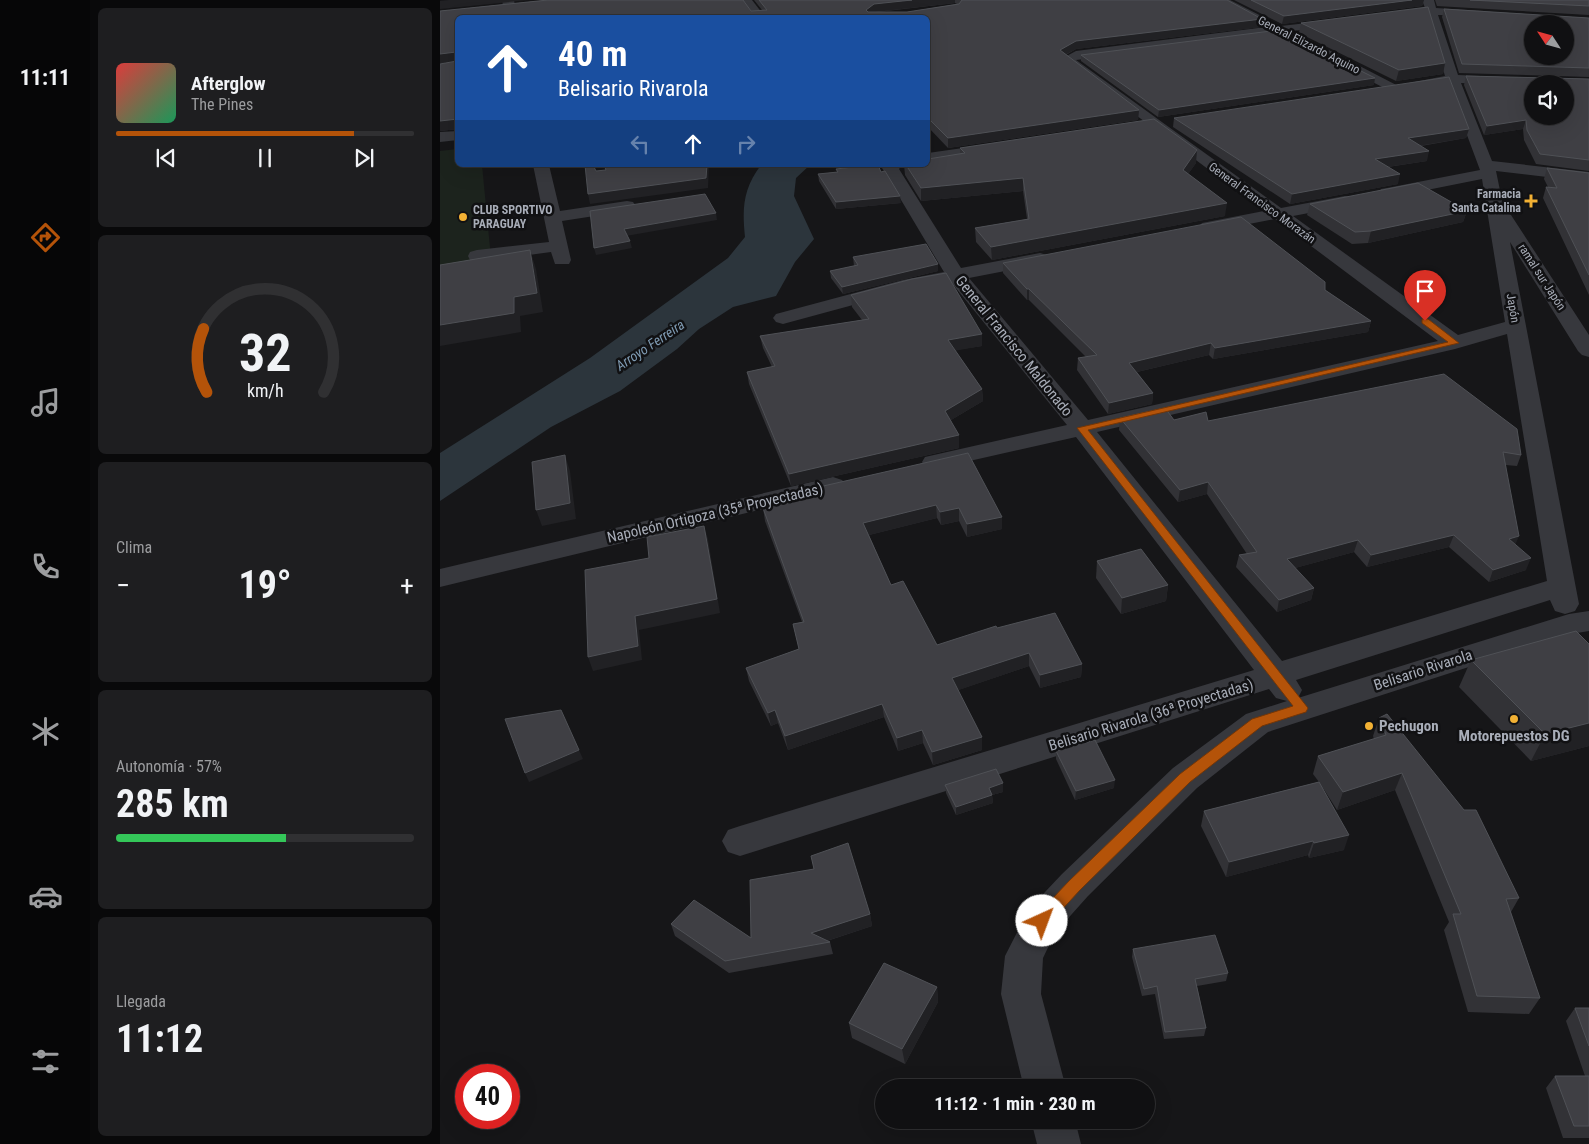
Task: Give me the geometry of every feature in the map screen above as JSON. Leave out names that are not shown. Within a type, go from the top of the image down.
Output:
[{"type":"street","points":[[746,0],[758,15]]},
{"type":"street","name":"General Elizardo Aquino","points":[[1221,0],[1397,89]]},
{"type":"street","points":[[1384,17],[1429,5],[1490,14]]},
{"type":"street","name":"Japón","points":[[1429,5],[1453,80],[1487,169],[1562,586],[1579,623]]},
{"type":"street","points":[[1280,30],[1355,20]]},
{"type":"street","name":"General Francisco Morazán","points":[[1280,30],[1076,55],[1066,59],[1455,343]]},
{"type":"street","points":[[1368,93],[1453,80],[1521,81]]},
{"type":"street","points":[[1134,128],[1174,122]]},
{"type":"street","points":[[440,137],[455,135]]},
{"type":"street","points":[[930,158],[1016,145]]},
{"type":"street","points":[[477,256],[560,253],[541,167]]},
{"type":"street","name":"General Francisco Maldonado","points":[[891,167],[890,168],[906,196],[956,275],[1082,428],[1302,708]]},
{"type":"street","points":[[1189,230],[1368,196],[1487,169],[1589,177]]},
{"type":"street","points":[[553,217],[647,203]]},
{"type":"street","name":"ramal sur Japón","points":[[1494,204],[1589,350]]},
{"type":"street","points":[[783,318],[910,284],[1053,256]]},
{"type":"street","points":[[917,466],[1455,343],[1516,325]]},
{"type":"street","name":"Napoleón Ortigoza (35ª Proyectadas)","points":[[440,578],[859,480]]},
{"type":"street","name":"Belisario Rivarola (36ª Proyectadas)","points":[[740,841],[1562,586]]},
{"type":"street","name":"Belisario Rivarola","points":[[1043,1079],[1021,994],[1024,956],[1042,921],[1075,885],[1185,778],[1257,723],[1579,623]]},
{"type":"street","points":[[1055,1129],[1059,1144]]},
{"type":"shaded area","name":"CLUB SPORTIVO PARAGUAY","points":[[455,149],[455,167],[482,167],[492,268],[440,277],[440,151]]},
{"type":"water","name":"Arroyo Ferreira","points":[[760,167],[808,167],[796,178],[794,196],[814,239],[795,262],[776,296],[733,307],[699,329],[677,349],[620,391],[551,427],[440,501],[440,453],[590,358],[728,258],[745,237],[745,199],[750,182]]},
{"type":"building","points":[[548,0],[743,0],[751,11],[767,10],[759,0],[912,0],[874,4],[866,10],[868,12],[907,12],[959,4],[962,0],[1227,0],[1262,19],[1076,41],[1060,50],[1139,110],[948,138],[930,120],[930,15],[455,15],[455,52],[440,54],[440,11]]},
{"type":"building","points":[[1251,0],[1412,0],[1284,16]]},
{"type":"building","points":[[1470,0],[1589,0],[1589,6]]},
{"type":"building","points":[[1428,7],[1445,63],[1399,70],[1301,23]]},
{"type":"building","points":[[1444,9],[1541,15],[1524,15],[1524,65],[1574,65],[1574,17],[1589,18],[1589,68],[1462,64]]},
{"type":"building","points":[[1279,30],[1375,78],[1159,110],[1081,55]]},
{"type":"building","points":[[455,61],[455,119],[440,121],[440,64]]},
{"type":"building","points":[[1466,76],[1524,77],[1524,120],[1487,126]]},
{"type":"building","points":[[1449,77],[1469,129],[1408,138],[1429,151],[1375,159],[1400,174],[1292,194],[1174,118]]},
{"type":"building","points":[[1574,79],[1589,79],[1589,160],[1540,154],[1527,130],[1526,125],[1574,125]]},
{"type":"building","points":[[1154,119],[1197,150],[1183,170],[1227,203],[991,247],[975,228],[1029,219],[1023,178],[921,188],[907,167],[930,167],[930,159],[965,153],[960,148]]},
{"type":"building","points":[[585,167],[594,167],[596,171],[606,170],[605,167],[707,167],[706,178],[588,194]]},
{"type":"building","points":[[879,167],[881,172],[885,171],[900,196],[836,202],[818,174],[838,172],[836,169]]},
{"type":"building","points":[[1547,168],[1589,173],[1589,275],[1546,187],[1557,188]]},
{"type":"building","points":[[1418,183],[1467,211],[1371,231],[1355,232],[1310,204]]},
{"type":"building","points":[[705,194],[716,213],[624,229],[630,241],[594,248],[590,211]]},
{"type":"building","points":[[1241,217],[1325,282],[1325,290],[1371,321],[1215,348],[1211,343],[1129,363],[1153,393],[1109,403],[1078,358],[1097,355],[1027,289],[1003,263]]},
{"type":"building","points":[[926,244],[938,264],[842,287],[830,271],[858,265],[853,257]]},
{"type":"building","points":[[530,250],[537,293],[514,297],[514,313],[440,325],[440,265]]},
{"type":"building","points":[[946,273],[982,334],[948,340],[982,389],[945,411],[959,435],[789,474],[747,372],[775,366],[760,336],[869,319],[851,295],[912,279]]},
{"type":"building","points":[[1444,374],[1517,429],[1521,455],[1503,452],[1519,536],[1509,539],[1531,558],[1493,570],[1454,535],[1371,555],[1358,540],[1287,559],[1314,588],[1279,600],[1239,555],[1257,552],[1208,482],[1180,490],[1120,418],[1165,408],[1174,420],[1206,412],[1208,421]]},
{"type":"building","points":[[968,453],[1002,517],[967,524],[959,508],[940,512],[936,505],[863,523],[891,585],[903,581],[937,645],[996,626],[997,628],[1055,613],[1082,664],[1040,675],[1029,653],[952,678],[982,737],[932,752],[922,730],[897,738],[882,704],[785,736],[775,710],[768,713],[746,668],[799,649],[793,624],[804,622],[763,508],[794,500],[793,495],[798,494],[797,492]]},
{"type":"building","points":[[565,455],[570,503],[536,510],[532,462]]},
{"type":"building","points":[[704,526],[717,599],[635,616],[638,646],[588,657],[585,570],[649,558],[647,537]]},
{"type":"building","points":[[1141,549],[1168,585],[1122,598],[1097,561]]},
{"type":"building","points":[[1576,631],[1589,644],[1589,723],[1545,734],[1471,660]]},
{"type":"building","points":[[561,710],[579,750],[525,773],[505,719]]},
{"type":"building","points":[[1387,714],[1464,810],[1476,810],[1519,898],[1506,899],[1540,998],[1477,996],[1453,914],[1461,914],[1402,773],[1343,792],[1318,756],[1386,735],[1379,718]]},
{"type":"building","points":[[1095,740],[1115,780],[1076,791],[1056,751]]},
{"type":"building","points":[[996,769],[1003,783],[989,788],[992,795],[956,807],[945,785]]},
{"type":"building","points":[[1319,782],[1349,835],[1314,843],[1313,841],[1229,862],[1204,811]]},
{"type":"building","points":[[848,843],[870,914],[811,933],[830,942],[725,961],[671,924],[694,900],[751,938],[750,880],[814,869],[811,856]]},
{"type":"building","points":[[1215,935],[1228,973],[1195,979],[1206,1028],[1165,1032],[1157,986],[1144,989],[1133,949]]},
{"type":"building","points":[[884,963],[937,987],[902,1049],[849,1023]]},
{"type":"building","points":[[1575,1008],[1589,1008],[1589,1046]]},
{"type":"building","points":[[1555,1076],[1589,1076],[1589,1126],[1574,1126]]},
{"type":"place","name":"Farmacia Santa Catalina","points":[[1531,201]]},
{"type":"place","name":"CLUB SPORTIVO PARAGUAY","points":[[463,217]]},
{"type":"place","name":"Motorepuestos DG","points":[[1514,719]]},
{"type":"place","name":"Pechugon","points":[[1369,726]]},
{"type":"route","points":[[1042,921],[1075,885],[1185,778],[1257,723],[1302,708],[1082,428],[1455,343],[1425,321]]}]
